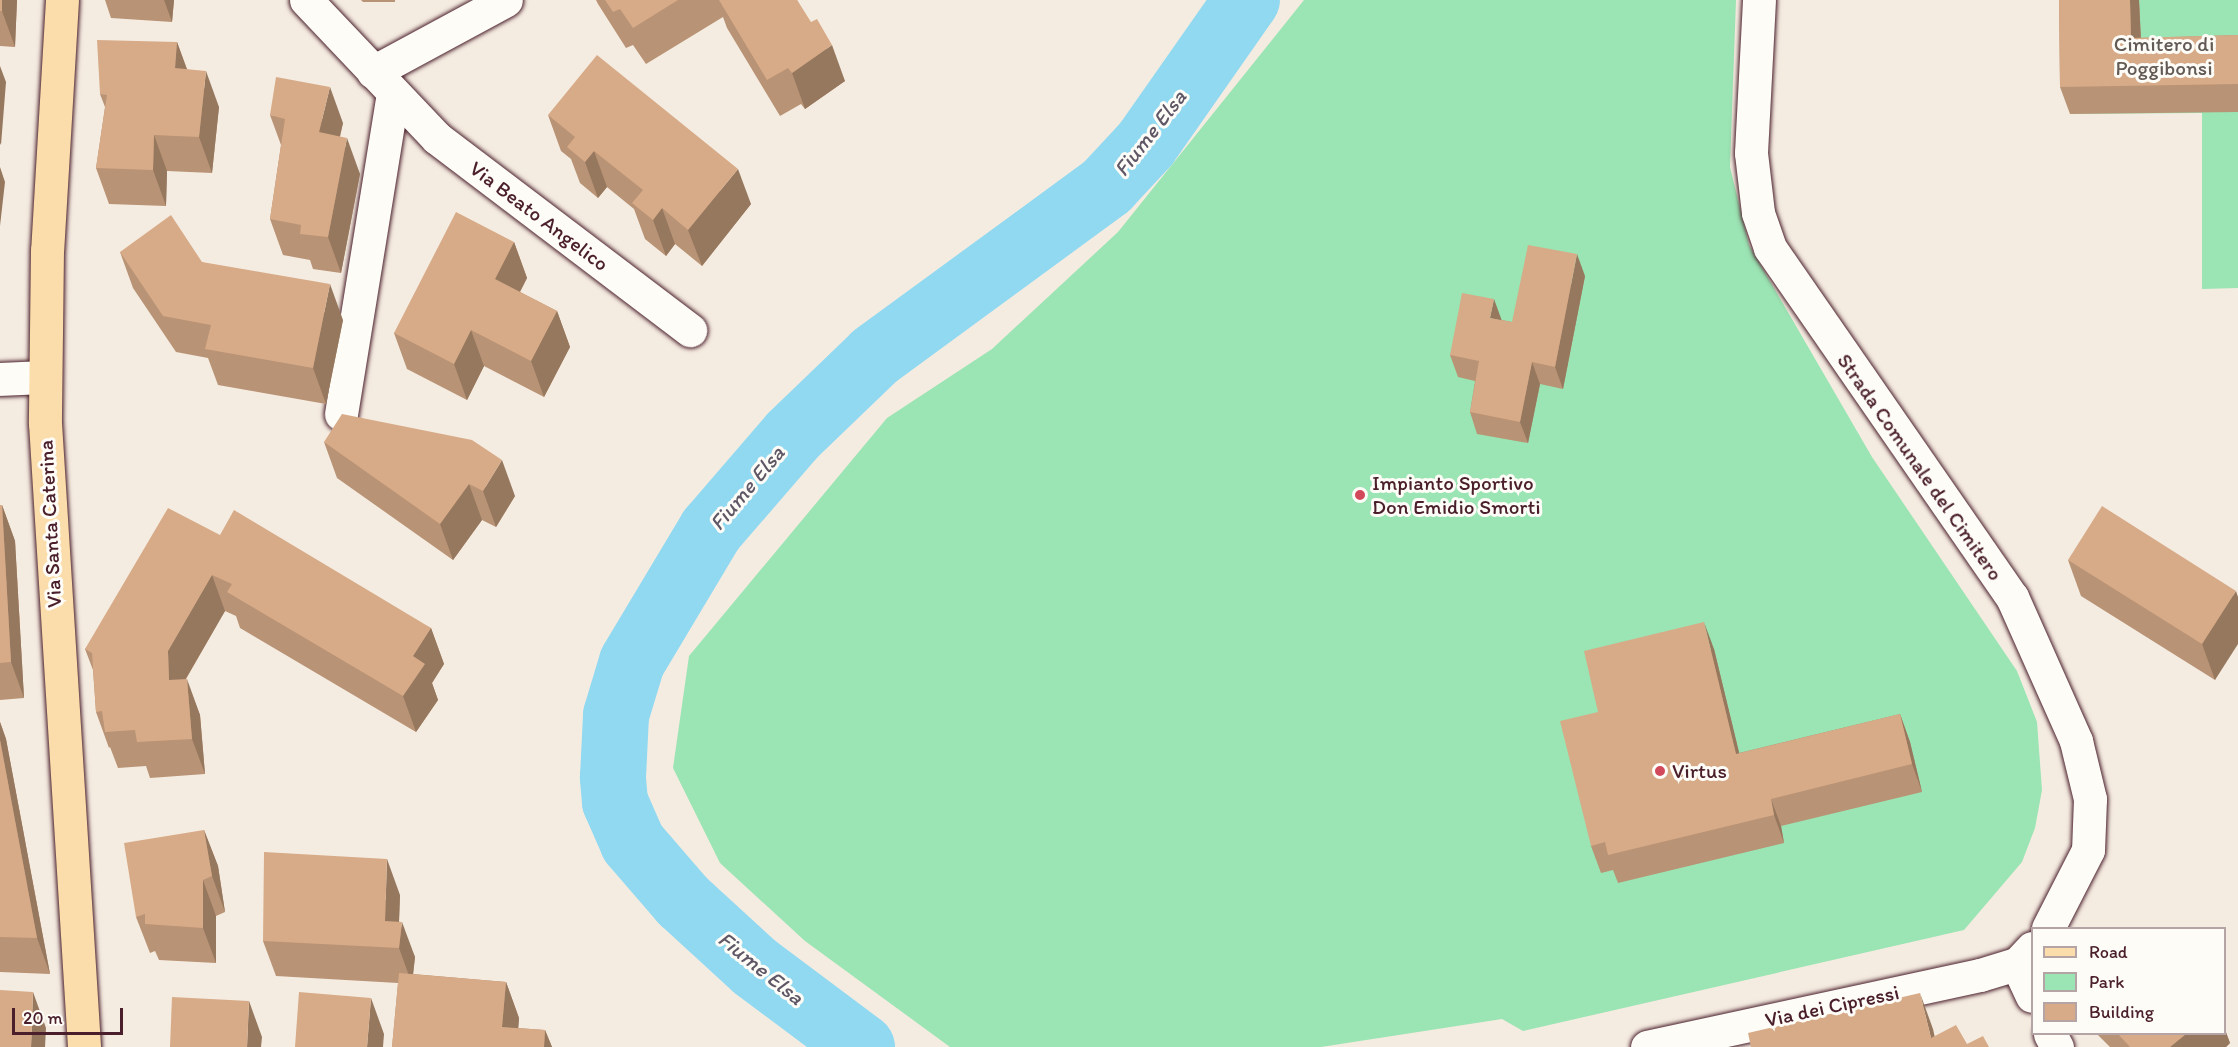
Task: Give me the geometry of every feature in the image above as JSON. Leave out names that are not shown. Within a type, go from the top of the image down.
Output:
[{"type":"main road","name":"Via Santa Caterina","points":[[62,0],[45,377],[84,1047]]},
{"type":"street","name":"Via Beato Angelico","points":[[306,0],[383,83],[454,152],[690,330]]},
{"type":"street","points":[[340,414],[383,83],[506,0]]},
{"type":"street","name":"Strada Comunale del Cimitero","points":[[1759,0],[1752,162],[1758,213],[1770,248],[2012,597],[2076,741],[2090,798],[2088,850],[2049,927]]},
{"type":"street","points":[[0,379],[45,377]]},
{"type":"street","points":[[2025,956],[2031,990]]},
{"type":"street","name":"Via dei Cipressi","points":[[1647,1047],[2025,956]]},
{"type":"green space","name":"Impianto Sportivo Don Emidio Smorti","points":[[1304,0],[1736,0],[1730,167],[1749,245],[1872,457],[2017,671],[2037,722],[2042,790],[2035,828],[2022,862],[1964,930],[1523,1031],[1502,1019],[1321,1047],[950,1047],[805,941],[720,863],[673,768],[689,656],[887,418],[992,349],[1118,232]]},
{"type":"green space","name":"Cimitero di Poggibonsi","points":[[2068,0],[2238,0],[2238,288],[2202,289],[2202,113],[2070,114]]},
{"type":"building","points":[[605,0],[678,0],[633,28],[620,9],[613,12]]},
{"type":"building","points":[[719,0],[797,0],[811,22],[817,19],[832,45],[792,73],[788,68],[767,80]]},
{"type":"building","points":[[2059,0],[2130,0],[2131,38],[2238,35],[2238,84],[2060,87]]},
{"type":"building","points":[[97,40],[177,42],[175,68],[206,71],[199,137],[154,135],[153,170],[96,168],[107,95],[100,94]]},
{"type":"building","points":[[597,55],[738,169],[688,230],[662,208],[653,220],[632,203],[643,190],[594,151],[585,162],[567,147],[575,137],[548,115]]},
{"type":"building","points":[[276,77],[330,87],[319,132],[347,138],[328,237],[300,234],[301,225],[270,219],[285,119],[270,115]]},
{"type":"building","points":[[456,212],[514,242],[495,279],[557,311],[531,361],[471,330],[454,364],[394,333]]},
{"type":"building","points":[[171,215],[202,262],[330,284],[313,368],[205,349],[211,325],[163,316],[120,252]]},
{"type":"building","points":[[1528,245],[1577,254],[1555,367],[1532,362],[1520,422],[1470,412],[1479,361],[1450,355],[1462,293],[1494,299],[1490,318],[1512,322]]},
{"type":"building","points":[[342,414],[472,440],[502,460],[483,491],[469,484],[440,524],[324,442]]},
{"type":"building","points":[[0,505],[2,505],[11,662],[0,663]]},
{"type":"building","points":[[2102,506],[2236,591],[2202,644],[2068,560]]},
{"type":"building","points":[[168,508],[220,535],[234,510],[431,628],[413,656],[425,664],[403,696],[227,592],[232,584],[212,575],[168,651],[169,680],[187,679],[192,739],[137,742],[135,730],[105,732],[102,711],[96,712],[92,653],[85,649]]},
{"type":"building","name":"Virtus","points":[[1704,622],[1736,754],[1900,714],[1912,764],[1771,799],[1774,815],[1608,855],[1605,842],[1591,846],[1560,721],[1598,712],[1584,651]]},
{"type":"building","points":[[0,740],[37,938],[0,937]]},
{"type":"building","points":[[204,830],[212,876],[203,880],[203,928],[145,924],[145,914],[136,917],[124,843]]},
{"type":"building","points":[[264,852],[387,859],[385,921],[402,922],[399,948],[263,941]]},
{"type":"building","points":[[399,973],[506,982],[502,1027],[545,1030],[544,1047],[392,1047]]},
{"type":"building","points":[[0,990],[33,992],[31,1047],[0,1047]]},
{"type":"building","points":[[299,992],[371,998],[367,1047],[295,1047]]},
{"type":"building","points":[[1920,993],[1931,1038],[1956,1025],[1967,1044],[1983,1036],[1989,1047],[1751,1047],[1748,1033]]},
{"type":"building","points":[[172,997],[249,1001],[247,1047],[170,1047]]},
{"type":"building","points":[[2119,1035],[2185,1035],[2170,1047],[2130,1047]]},
{"type":"waterway","name":"Fiume Elsa","points":[[862,1047],[755,967],[683,901],[633,843],[615,802],[613,777],[616,715],[632,662],[711,530],[792,436],[875,356],[1107,186],[1146,144],[1247,0]]},
{"type":"place","name":"Impianto Sportivo Don Emidio Smorti","points":[[1360,495]]},
{"type":"place","name":"Virtus","points":[[1660,771]]}]
